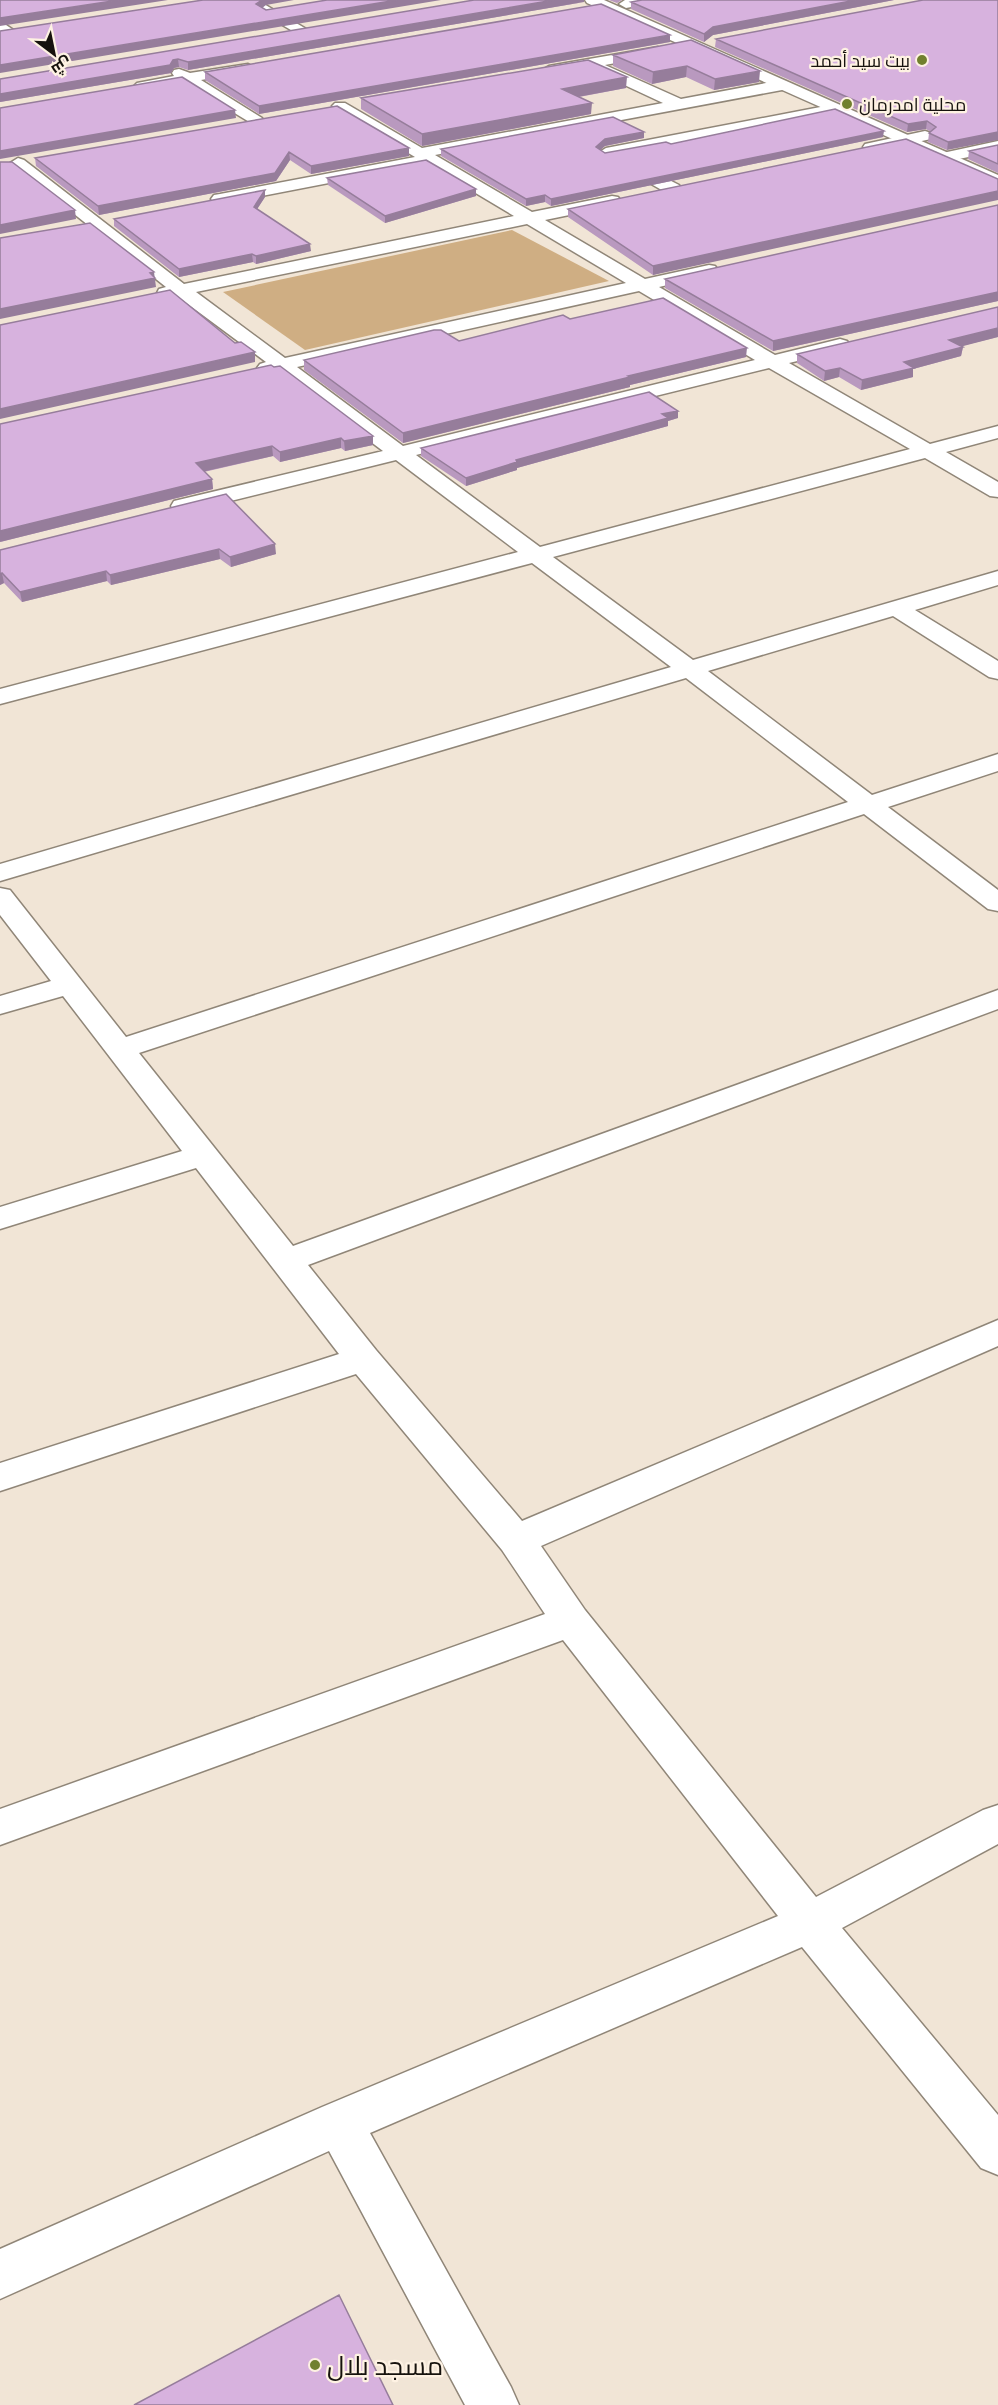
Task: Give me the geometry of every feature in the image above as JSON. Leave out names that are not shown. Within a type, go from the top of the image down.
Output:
[{"type":"street","points":[[247,0],[307,29],[279,33]]},
{"type":"street","points":[[604,4],[648,0]]},
{"type":"street","points":[[604,4],[998,181]]},
{"type":"street","points":[[604,4],[822,89],[998,168]]},
{"type":"street","points":[[266,10],[289,7]]},
{"type":"street","points":[[533,73],[692,45]]},
{"type":"street","points":[[590,63],[678,104]]},
{"type":"street","points":[[129,88],[268,64]]},
{"type":"street","points":[[170,66],[256,121]]},
{"type":"street","points":[[198,204],[558,127],[782,85]]},
{"type":"street","points":[[802,94],[822,89]]},
{"type":"street","points":[[363,102],[335,107],[425,156],[771,362],[998,491]]},
{"type":"street","points":[[651,193],[679,187],[601,150],[836,109]]},
{"type":"street","points":[[233,125],[277,118]]},
{"type":"street","points":[[558,127],[578,137]]},
{"type":"street","points":[[858,150],[925,136]]},
{"type":"street","points":[[944,157],[998,146]]},
{"type":"street","points":[[9,165],[41,159]]},
{"type":"street","points":[[9,165],[94,224],[998,903]]},
{"type":"street","points":[[147,297],[629,198]]},
{"type":"street","points":[[71,228],[117,219]]},
{"type":"street","points":[[245,373],[722,267]]},
{"type":"street","points":[[160,512],[862,340]]},
{"type":"street","points":[[0,697],[998,432]]},
{"type":"street","points":[[0,873],[998,578]]},
{"type":"street","points":[[896,608],[998,672]]},
{"type":"street","points":[[119,1049],[998,762]]},
{"type":"street","points":[[0,896],[363,1359],[516,1540],[571,1621],[810,1923],[998,2152]]},
{"type":"street","points":[[0,1005],[70,985]]},
{"type":"street","points":[[286,1262],[998,999]]},
{"type":"street","points":[[0,1218],[203,1155]]},
{"type":"street","points":[[516,1540],[998,1332]]},
{"type":"street","points":[[0,1477],[363,1359]]},
{"type":"street","points":[[0,1827],[571,1621]]},
{"type":"street","points":[[0,2274],[339,2123],[810,1923],[998,1823]]},
{"type":"street","points":[[339,2123],[494,2405]]},
{"type":"shaded area","points":[[512,230],[609,281],[305,350],[223,292]]},
{"type":"building","points":[[0,0],[119,0],[0,18]]},
{"type":"building","points":[[203,0],[262,0],[256,4],[266,10],[327,0],[397,0],[0,65],[0,31]]},
{"type":"building","points":[[474,0],[554,0],[188,62],[178,59],[173,60],[170,65],[0,94],[0,79]]},
{"type":"building","points":[[642,0],[856,0],[713,27],[704,34],[631,2]]},
{"type":"building","points":[[923,0],[998,0],[998,132],[948,142],[929,133],[936,127],[927,121],[908,124],[716,39]]},
{"type":"building","points":[[601,4],[670,35],[259,106],[205,72]]},
{"type":"building","points":[[691,40],[760,71],[715,79],[687,66],[653,72],[613,55]]},
{"type":"building","points":[[588,60],[627,77],[562,89],[592,103],[422,134],[361,98]]},
{"type":"building","points":[[182,77],[235,110],[0,151],[0,108]]},
{"type":"building","points":[[337,106],[409,148],[311,166],[289,152],[275,173],[98,206],[35,158]]},
{"type":"building","points":[[835,109],[884,131],[551,199],[545,195],[526,199],[441,149],[613,117],[644,132],[605,139],[596,147],[605,153],[666,142],[671,144]]},
{"type":"building","points":[[906,139],[998,179],[998,191],[653,266],[568,209]]},
{"type":"building","points":[[998,145],[998,164],[969,151]]},
{"type":"building","points":[[426,160],[476,189],[385,216],[327,178]]},
{"type":"building","points":[[0,162],[12,162],[75,210],[0,225]]},
{"type":"building","points":[[265,190],[254,207],[310,244],[179,269],[114,219]]},
{"type":"building","points":[[998,205],[998,292],[773,341],[665,279]]},
{"type":"building","points":[[90,223],[154,272],[150,273],[155,278],[0,309],[0,238]]},
{"type":"building","points":[[170,290],[235,343],[241,342],[255,352],[0,409],[0,325]]},
{"type":"building","points":[[663,298],[747,348],[403,433],[304,360],[434,330],[441,330],[459,341],[563,315],[570,319]]},
{"type":"building","points":[[998,307],[998,328],[949,340],[963,347],[904,362],[914,368],[862,380],[840,368],[825,371],[797,354]]},
{"type":"building","points":[[271,365],[280,366],[373,436],[344,441],[341,438],[280,452],[272,446],[196,463],[212,479],[0,531],[0,424]]},
{"type":"building","points":[[649,392],[678,411],[662,414],[668,418],[516,460],[517,462],[466,478],[421,448]]},
{"type":"building","points":[[226,494],[275,544],[230,557],[219,549],[110,575],[106,571],[20,592],[2,573],[0,574],[0,550]]},
{"type":"building","points":[[339,2295],[393,2405],[134,2405]]},
{"type":"place","name":"بيت سيد أحمد","points":[[922,60]]},
{"type":"place","name":"محلية امدرمان","points":[[847,104]]},
{"type":"place","name":"مسجد بلال","points":[[315,2365]]}]
